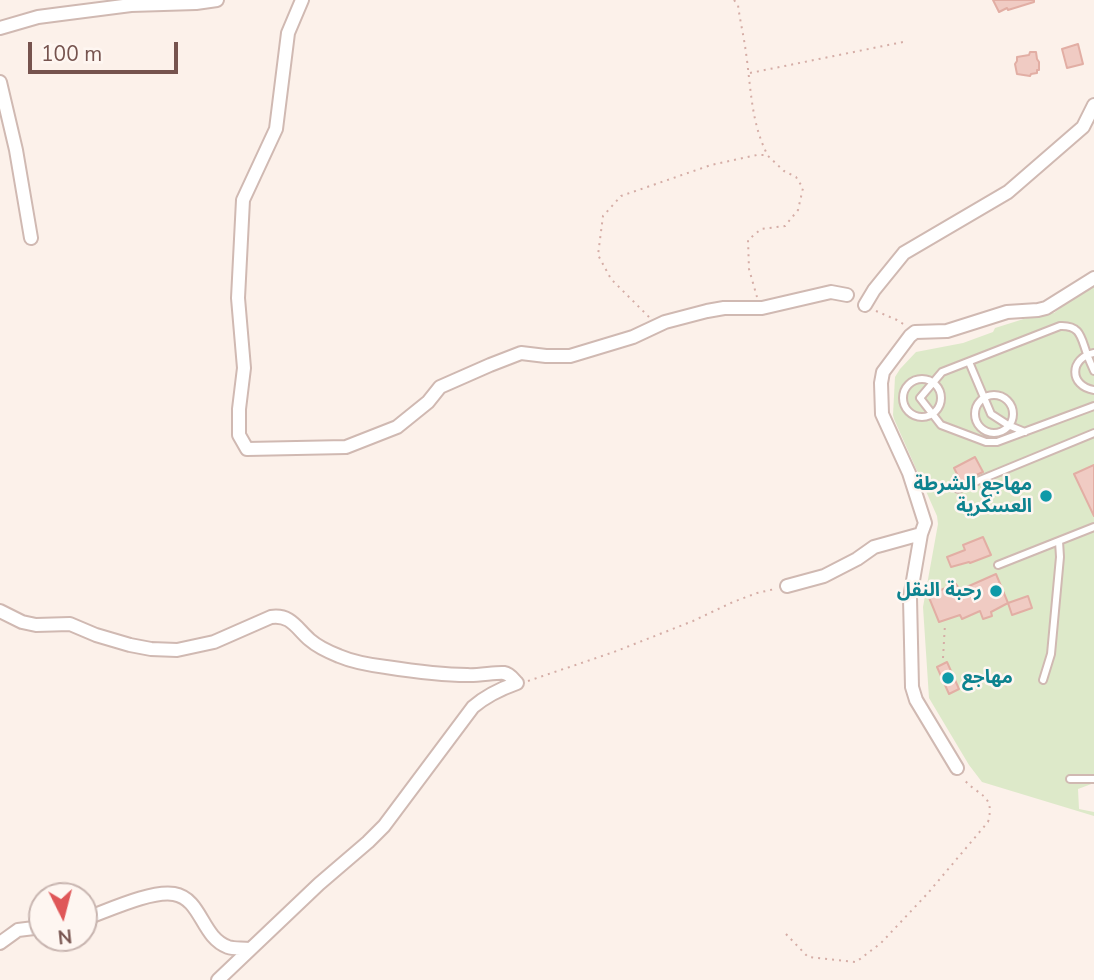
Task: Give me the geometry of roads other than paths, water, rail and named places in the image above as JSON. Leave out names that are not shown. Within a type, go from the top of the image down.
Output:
[{"type":"street","points":[[0,28],[97,5],[196,3],[217,0]]},
{"type":"street","points":[[302,0],[288,33],[276,129],[243,200],[238,298],[244,368],[239,435],[247,449],[346,447],[397,427],[428,402],[440,387],[521,353],[570,356],[633,337],[657,325],[724,307],[759,308],[831,292],[847,295]]},
{"type":"street","points":[[0,82],[16,150],[31,238]]},
{"type":"street","points":[[864,305],[904,253],[1008,192],[1083,127],[1094,105]]},
{"type":"street","points":[[957,768],[916,700],[912,687],[910,598],[925,523],[909,473],[882,414],[881,383],[884,372],[915,332],[947,331],[1007,312],[1046,308],[1094,278]]},
{"type":"street","points":[[787,586],[824,576],[874,547],[921,534]]},
{"type":"street","points":[[0,611],[22,622],[36,625],[70,624],[130,645],[177,650],[214,642],[279,615],[289,618],[322,648],[350,659],[450,675],[471,676],[500,672],[511,676],[517,683],[485,696],[384,826],[218,980]]},
{"type":"street","points":[[98,914],[158,894],[174,895],[190,903],[213,938],[229,947],[249,949]]},
{"type":"street","points":[[0,943],[12,932],[28,929]]},
{"type":"lane","points":[[1094,372],[1090,353],[1082,337],[1077,331],[1060,326],[942,372],[920,398],[940,425],[986,442],[997,442],[1094,406]]},
{"type":"lane","points":[[1090,353],[1078,360],[1076,379],[1083,387],[1094,390]]},
{"type":"lane","points":[[970,362],[991,414],[1009,426],[1025,432]]},
{"type":"lane","points":[[921,379],[933,383],[938,387],[941,397],[939,407],[931,415],[914,415],[906,408],[903,399],[905,389],[912,382],[921,379]]},
{"type":"lane","points":[[996,394],[1005,398],[1012,406],[1013,416],[1009,426],[1002,431],[992,433],[983,429],[976,421],[978,402],[984,398],[996,394]]},
{"type":"lane","points":[[958,489],[1094,433]]},
{"type":"lane","points":[[998,565],[1094,527]]},
{"type":"lane","points":[[1043,680],[1051,654],[1060,557],[1059,541]]},
{"type":"lane","points":[[1070,779],[1094,779]]},
{"type":"place","name":"مهاجع الشرطة العسكرية","points":[[1046,496]]},
{"type":"place","name":"رحبة النقل","points":[[996,591]]},
{"type":"place","name":"مهاجع","points":[[948,678]]}]
